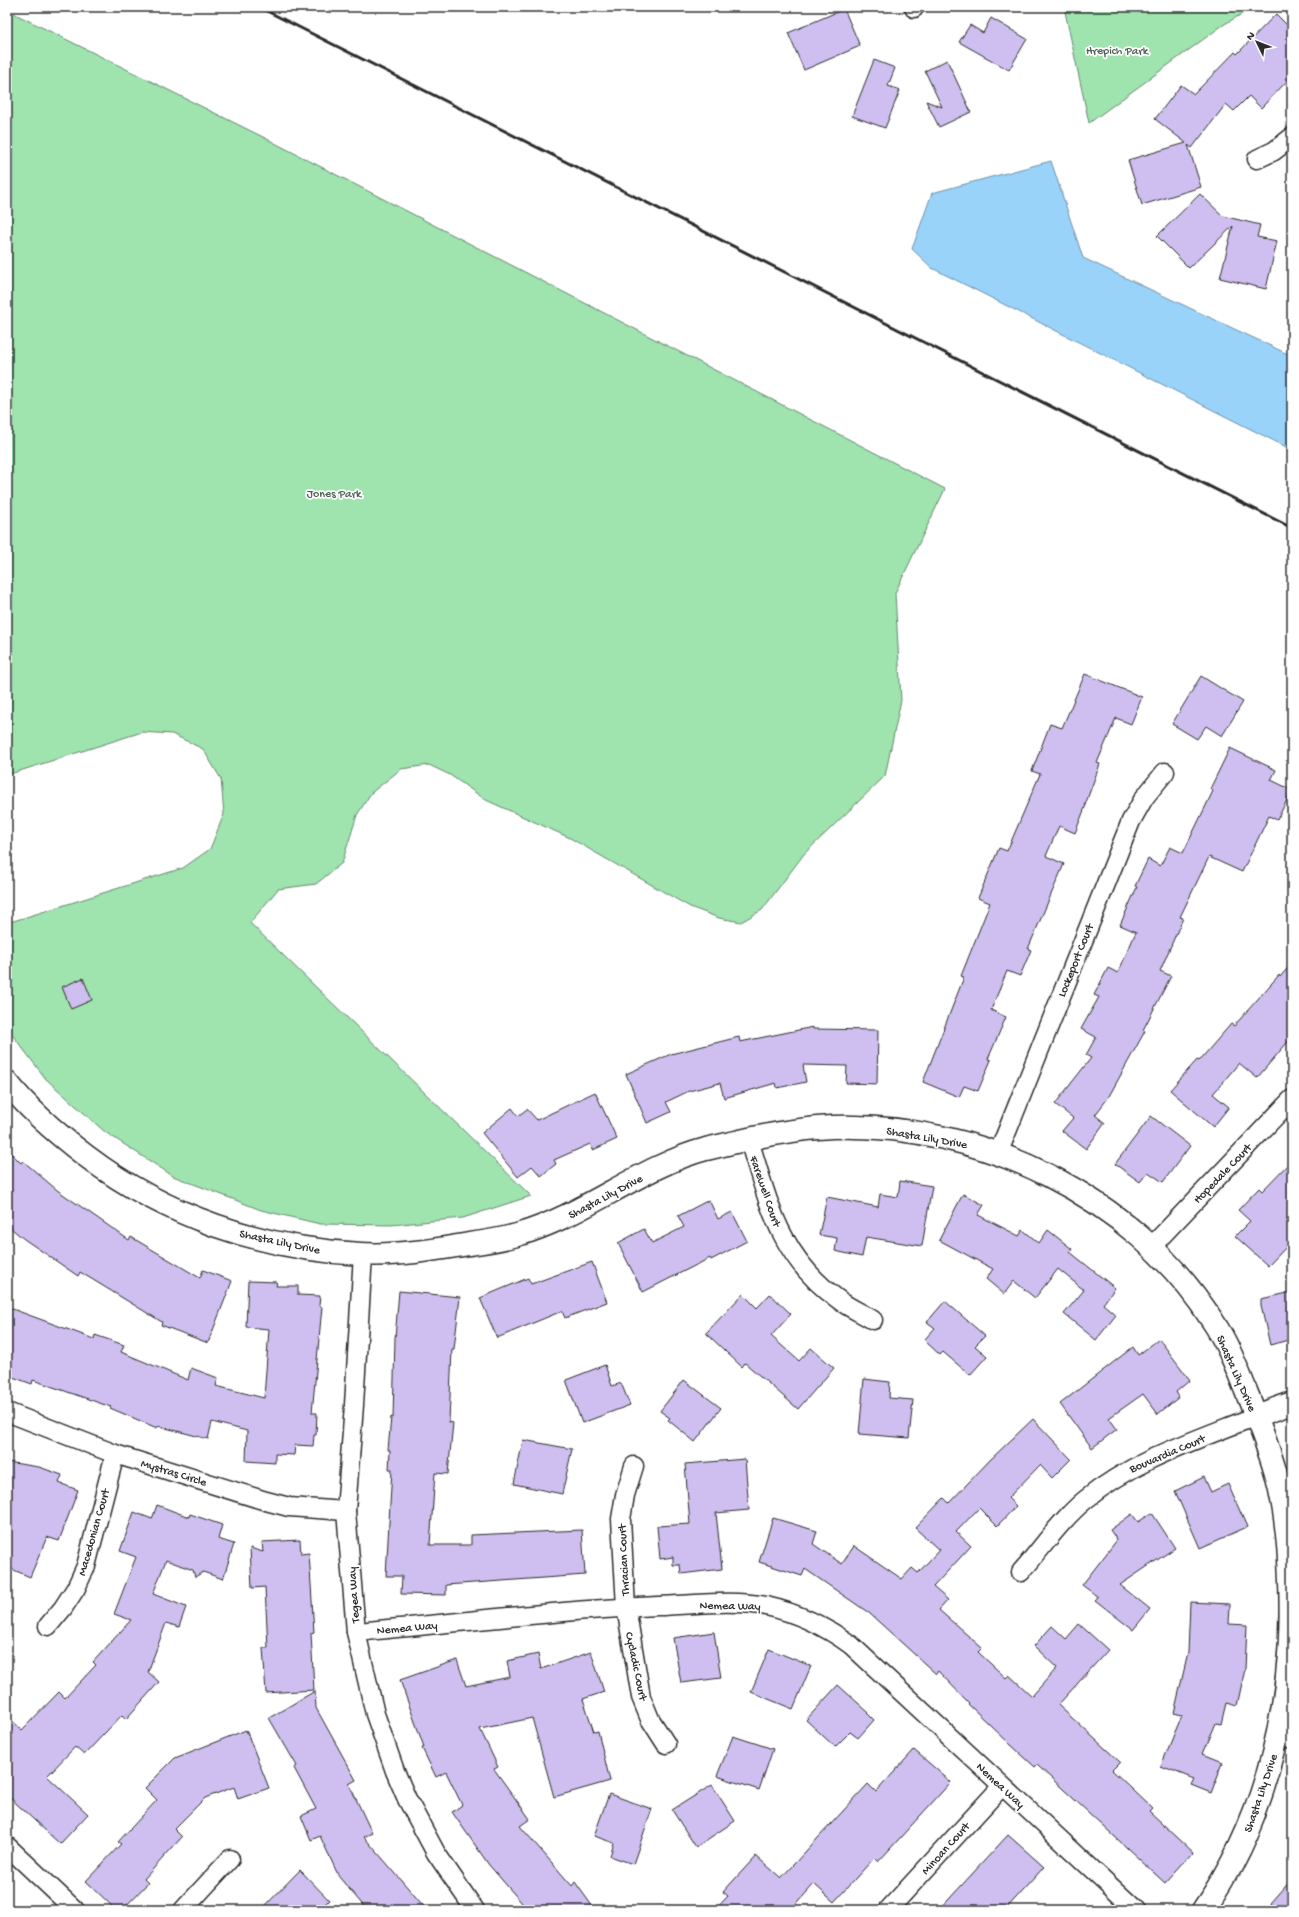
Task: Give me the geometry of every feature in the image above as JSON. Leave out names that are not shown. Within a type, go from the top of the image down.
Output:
[{"type":"street","points":[[1257,160],[1274,151],[1292,137]]},
{"type":"street","name":"Lockeport Court","points":[[998,1154],[1131,821],[1144,798],[1165,772]]},
{"type":"street","name":"Shasta Lily Drive","points":[[7,1082],[30,1107],[67,1142],[108,1172],[153,1199],[199,1220],[248,1236],[322,1251],[363,1254],[432,1251],[519,1234],[567,1216],[658,1168],[701,1150],[787,1131],[834,1127],[880,1128],[926,1134],[974,1145],[1052,1177],[1111,1213],[1151,1247],[1176,1272],[1210,1317],[1225,1340],[1268,1447],[1282,1495],[1289,1549],[1290,1641],[1286,1688],[1285,1737],[1244,1837],[1233,1860],[1203,1910]]},
{"type":"street","name":"Hopedale Court","points":[[1151,1247],[1292,1099]]},
{"type":"street","name":"Farewell Court","points":[[749,1140],[769,1208],[791,1250],[805,1269],[821,1286],[840,1300],[873,1320]]},
{"type":"street","name":"Tegea Way","points":[[363,1254],[346,1511],[356,1632],[374,1714],[394,1772],[436,1853],[475,1910]]},
{"type":"street","points":[[1256,1416],[1292,1403]]},
{"type":"street","name":"Mystras Circle","points":[[7,1412],[115,1454],[290,1507],[346,1511]]},
{"type":"street","name":"Bouvardia Court","points":[[1021,1572],[1067,1517],[1104,1485],[1146,1460],[1256,1416]]},
{"type":"street","name":"Macedonian Court","points":[[48,1626],[63,1608],[76,1588],[86,1566],[115,1454]]},
{"type":"street","name":"Thracian Court","points":[[626,1608],[621,1543],[621,1519],[625,1495],[634,1466]]},
{"type":"street","name":"Nemea Way","points":[[356,1632],[626,1608],[742,1603],[765,1606],[788,1612],[810,1620],[832,1631],[851,1645],[1136,1910]]},
{"type":"street","name":"Cycladic Court","points":[[626,1608],[641,1697],[650,1719],[666,1744]]},
{"type":"street","name":"Minoan Court","points":[[888,1910],[1002,1786]]},
{"type":"street","points":[[7,1846],[75,1910]]},
{"type":"street","points":[[183,1910],[230,1858]]},
{"type":"green space","name":"Hrepich Park","points":[[1064,7],[1254,7],[1223,25],[1089,123]]},
{"type":"green space","name":"Jones Park","points":[[7,10],[267,139],[945,489],[895,593],[901,700],[885,776],[804,854],[762,910],[741,922],[719,918],[690,907],[570,838],[486,800],[450,775],[429,765],[401,769],[371,793],[357,815],[342,863],[316,884],[278,889],[250,923],[531,1196],[463,1218],[391,1225],[320,1224],[261,1210],[173,1176],[105,1132],[46,1079],[7,1028],[7,923],[183,868],[210,849],[224,814],[221,779],[203,749],[172,734],[142,732],[7,775]]},
{"type":"water","points":[[1051,161],[1083,258],[1292,356],[1292,450],[932,268],[912,249],[932,193]]},
{"type":"building","points":[[844,9],[860,46],[804,70],[788,33]]},
{"type":"building","points":[[1276,14],[1292,30],[1292,76],[1261,108],[1249,96],[1234,111],[1226,104],[1192,148],[1188,145],[1201,187],[1142,205],[1128,160],[1186,143],[1155,119],[1181,85],[1194,94],[1235,52],[1237,54]]},
{"type":"building","points":[[991,18],[1027,39],[1009,70],[959,42],[970,25],[983,33]]},
{"type":"building","points":[[874,60],[895,68],[888,86],[900,90],[885,128],[852,116]]},
{"type":"building","points":[[947,60],[971,112],[939,127],[926,101],[942,107],[925,71]]},
{"type":"building","points":[[1200,194],[1223,216],[1260,225],[1257,237],[1277,241],[1266,289],[1220,278],[1233,226],[1189,268],[1157,236]]},
{"type":"building","points":[[1085,674],[1142,697],[1131,724],[1116,718],[1097,763],[1100,764],[1075,833],[1059,826],[1046,856],[1064,864],[1028,949],[1031,950],[1020,976],[1007,971],[991,1010],[1006,1017],[988,1059],[991,1060],[978,1091],[964,1086],[959,1097],[923,1082],[964,977],[961,976],[990,903],[978,898],[999,848],[1007,851],[1040,774],[1032,771],[1050,724],[1062,728]]},
{"type":"building","points":[[1201,676],[1243,702],[1222,736],[1206,726],[1197,739],[1172,724]]},
{"type":"building","points":[[1230,748],[1276,770],[1271,780],[1292,790],[1277,820],[1269,816],[1242,872],[1209,857],[1180,917],[1183,918],[1160,971],[1171,976],[1143,1030],[1145,1031],[1108,1098],[1095,1115],[1105,1123],[1086,1149],[1062,1131],[1073,1118],[1055,1104],[1091,1058],[1086,1055],[1096,1037],[1081,1029],[1099,997],[1094,995],[1108,968],[1118,973],[1136,932],[1120,925],[1137,887],[1135,886],[1148,859],[1160,866],[1170,847],[1183,853],[1213,791],[1210,789]]},
{"type":"building","points":[[1292,963],[1292,1037],[1257,1078],[1239,1063],[1213,1094],[1229,1107],[1213,1127],[1170,1090],[1197,1060],[1199,1061],[1231,1024],[1234,1026],[1279,975],[1280,977]]},
{"type":"building","points":[[83,978],[92,1000],[71,1009],[62,987]]},
{"type":"building","points":[[813,1027],[813,1029],[878,1030],[877,1084],[846,1083],[847,1066],[803,1065],[806,1082],[777,1088],[776,1083],[724,1098],[720,1083],[689,1091],[666,1102],[671,1112],[647,1123],[626,1074],[671,1054],[739,1037],[740,1042]]},
{"type":"building","points":[[595,1092],[617,1139],[593,1150],[590,1144],[554,1160],[556,1164],[541,1176],[532,1166],[518,1177],[482,1133],[512,1108],[518,1116],[527,1109],[537,1120]]},
{"type":"building","points":[[1151,1116],[1190,1146],[1163,1182],[1148,1172],[1140,1182],[1115,1164]]},
{"type":"building","points":[[7,1149],[21,1163],[23,1161],[57,1190],[129,1240],[131,1237],[200,1278],[203,1270],[232,1281],[208,1343],[161,1325],[162,1322],[80,1272],[78,1276],[24,1239],[7,1225]]},
{"type":"building","points":[[1292,1160],[1292,1241],[1268,1266],[1235,1236],[1250,1221],[1238,1210],[1259,1188],[1262,1191]]},
{"type":"building","points":[[900,1181],[932,1186],[922,1246],[866,1237],[862,1257],[835,1251],[837,1238],[819,1235],[827,1197],[878,1207],[880,1194],[898,1197]]},
{"type":"building","points":[[963,1194],[984,1205],[978,1215],[1019,1236],[1023,1230],[1039,1243],[1048,1230],[1072,1249],[1070,1252],[1115,1288],[1103,1304],[1116,1315],[1096,1340],[1064,1314],[1084,1290],[1058,1269],[1035,1298],[1014,1281],[1004,1294],[986,1279],[993,1269],[939,1240]]},
{"type":"building","points":[[709,1200],[718,1219],[732,1212],[747,1241],[711,1260],[710,1258],[643,1292],[618,1243],[644,1229],[652,1243],[684,1227],[678,1216]]},
{"type":"building","points":[[592,1262],[607,1302],[565,1318],[562,1311],[497,1338],[480,1298],[528,1278],[531,1284]]},
{"type":"building","points":[[248,1281],[277,1282],[276,1286],[298,1286],[298,1295],[320,1296],[319,1306],[322,1307],[312,1413],[317,1413],[316,1435],[314,1435],[313,1446],[295,1445],[294,1455],[275,1454],[275,1463],[246,1461],[247,1431],[212,1422],[208,1439],[158,1426],[157,1428],[110,1408],[111,1407],[33,1380],[32,1384],[7,1375],[7,1307],[94,1339],[95,1335],[124,1345],[121,1352],[188,1380],[191,1368],[218,1378],[216,1386],[264,1398],[269,1329],[246,1327]]},
{"type":"building","points":[[399,1291],[460,1297],[454,1349],[452,1349],[449,1422],[453,1423],[448,1474],[435,1473],[430,1545],[471,1545],[471,1535],[582,1530],[585,1575],[446,1585],[446,1595],[401,1594],[402,1576],[386,1576],[392,1469],[389,1469],[390,1450],[388,1450],[391,1417],[393,1418],[395,1338]]},
{"type":"building","points":[[1292,1292],[1292,1339],[1270,1345],[1261,1306],[1261,1299]]},
{"type":"building","points":[[743,1294],[757,1308],[770,1294],[791,1314],[771,1336],[799,1361],[811,1348],[834,1368],[798,1409],[745,1363],[742,1367],[706,1333]]},
{"type":"building","points":[[945,1301],[985,1336],[975,1346],[987,1356],[970,1375],[943,1352],[940,1355],[924,1340],[935,1328],[927,1322]]},
{"type":"building","points":[[1159,1339],[1190,1380],[1176,1392],[1179,1397],[1158,1414],[1143,1394],[1109,1418],[1117,1429],[1092,1448],[1060,1404],[1133,1347],[1138,1355]]},
{"type":"building","points":[[605,1365],[612,1386],[621,1383],[630,1405],[582,1423],[566,1380]]},
{"type":"building","points":[[864,1379],[890,1382],[889,1398],[913,1400],[909,1438],[859,1434]]},
{"type":"building","points":[[684,1380],[721,1408],[695,1442],[668,1420],[670,1418],[660,1411]]},
{"type":"building","points":[[1033,1419],[1071,1459],[1052,1478],[1040,1465],[1008,1498],[1016,1506],[997,1526],[979,1508],[956,1532],[971,1546],[933,1587],[948,1600],[939,1610],[982,1648],[978,1652],[1006,1678],[1009,1675],[1032,1696],[1057,1668],[1034,1646],[1052,1626],[1066,1639],[1079,1624],[1108,1650],[1058,1705],[1120,1762],[1112,1770],[1152,1808],[1149,1811],[1193,1852],[1165,1883],[1037,1765],[1035,1767],[1010,1744],[968,1704],[969,1703],[938,1671],[936,1674],[869,1613],[805,1569],[802,1576],[759,1562],[773,1518],[817,1531],[813,1544],[842,1564],[854,1546],[902,1579],[912,1568],[918,1573],[939,1550],[915,1528],[944,1498],[949,1503],[990,1460]]},
{"type":"building","points":[[523,1440],[572,1449],[562,1494],[514,1484]]},
{"type":"building","points":[[745,1459],[749,1510],[716,1513],[722,1569],[681,1574],[680,1565],[673,1565],[673,1557],[660,1559],[657,1526],[690,1524],[685,1464]]},
{"type":"building","points":[[7,1462],[39,1467],[62,1475],[59,1483],[78,1490],[59,1541],[47,1537],[30,1577],[7,1567]]},
{"type":"building","points":[[1204,1477],[1211,1492],[1228,1484],[1247,1527],[1200,1548],[1175,1491]]},
{"type":"building","points":[[157,1505],[189,1517],[190,1514],[222,1525],[218,1539],[234,1544],[223,1579],[203,1572],[195,1577],[193,1570],[166,1560],[153,1594],[186,1607],[179,1627],[166,1623],[148,1672],[159,1682],[126,1719],[122,1715],[84,1755],[75,1747],[47,1776],[88,1814],[60,1844],[7,1795],[7,1716],[22,1730],[59,1692],[65,1698],[96,1665],[93,1662],[131,1620],[114,1614],[136,1557],[120,1551],[134,1512],[152,1519]]},
{"type":"building","points":[[1152,1513],[1175,1548],[1120,1585],[1150,1609],[1133,1630],[1095,1600],[1098,1597],[1082,1585],[1117,1540],[1110,1530],[1132,1514],[1138,1522]]},
{"type":"building","points":[[300,1540],[301,1554],[309,1553],[314,1632],[311,1633],[314,1690],[266,1693],[263,1648],[268,1648],[265,1587],[252,1588],[250,1548],[263,1552],[262,1542]]},
{"type":"building","points":[[1190,1602],[1230,1604],[1229,1624],[1247,1625],[1245,1669],[1237,1706],[1226,1703],[1221,1724],[1216,1723],[1203,1754],[1223,1762],[1211,1793],[1191,1785],[1194,1779],[1161,1766],[1182,1715],[1174,1713],[1188,1653]]},
{"type":"building","points":[[714,1632],[721,1678],[681,1683],[673,1638]]},
{"type":"building","points":[[769,1649],[811,1666],[793,1709],[751,1692]]},
{"type":"building","points":[[591,1652],[604,1692],[583,1699],[594,1732],[598,1731],[610,1781],[554,1797],[532,1718],[480,1729],[498,1767],[494,1769],[530,1819],[520,1826],[572,1886],[575,1882],[595,1910],[528,1910],[489,1865],[452,1812],[462,1805],[446,1772],[436,1777],[422,1748],[424,1747],[400,1680],[457,1660],[466,1686],[510,1677],[507,1661],[538,1654],[541,1669]]},
{"type":"building","points":[[838,1685],[868,1712],[867,1713],[874,1720],[858,1738],[850,1732],[835,1747],[806,1720]]},
{"type":"building","points":[[315,1691],[316,1708],[356,1780],[349,1784],[372,1833],[364,1837],[427,1910],[367,1910],[339,1877],[320,1836],[311,1840],[301,1816],[316,1809],[294,1768],[297,1766],[269,1718]]},
{"type":"building","points":[[246,1730],[269,1788],[238,1799],[234,1787],[205,1798],[174,1829],[182,1837],[144,1879],[148,1883],[122,1910],[116,1910],[86,1881],[121,1844],[118,1842],[157,1800],[145,1788],[175,1758]]},
{"type":"building","points":[[733,1736],[773,1749],[759,1790],[717,1776]]},
{"type":"building","points":[[914,1750],[951,1782],[878,1862],[874,1858],[834,1902],[814,1884],[791,1910],[715,1910],[728,1896],[723,1892],[756,1856],[781,1878],[868,1784],[876,1792]]},
{"type":"building","points":[[712,1785],[735,1821],[696,1847],[672,1810]]},
{"type":"building","points":[[609,1794],[652,1809],[633,1864],[610,1856],[614,1843],[594,1836]]},
{"type":"building","points":[[1008,1835],[1044,1867],[1005,1910],[939,1910]]},
{"type":"building","points":[[300,1870],[329,1900],[319,1910],[261,1910]]},
{"type":"building","points":[[1292,1878],[1292,1910],[1264,1910]]},
{"type":"railway","points":[[259,7],[1292,528]]}]
